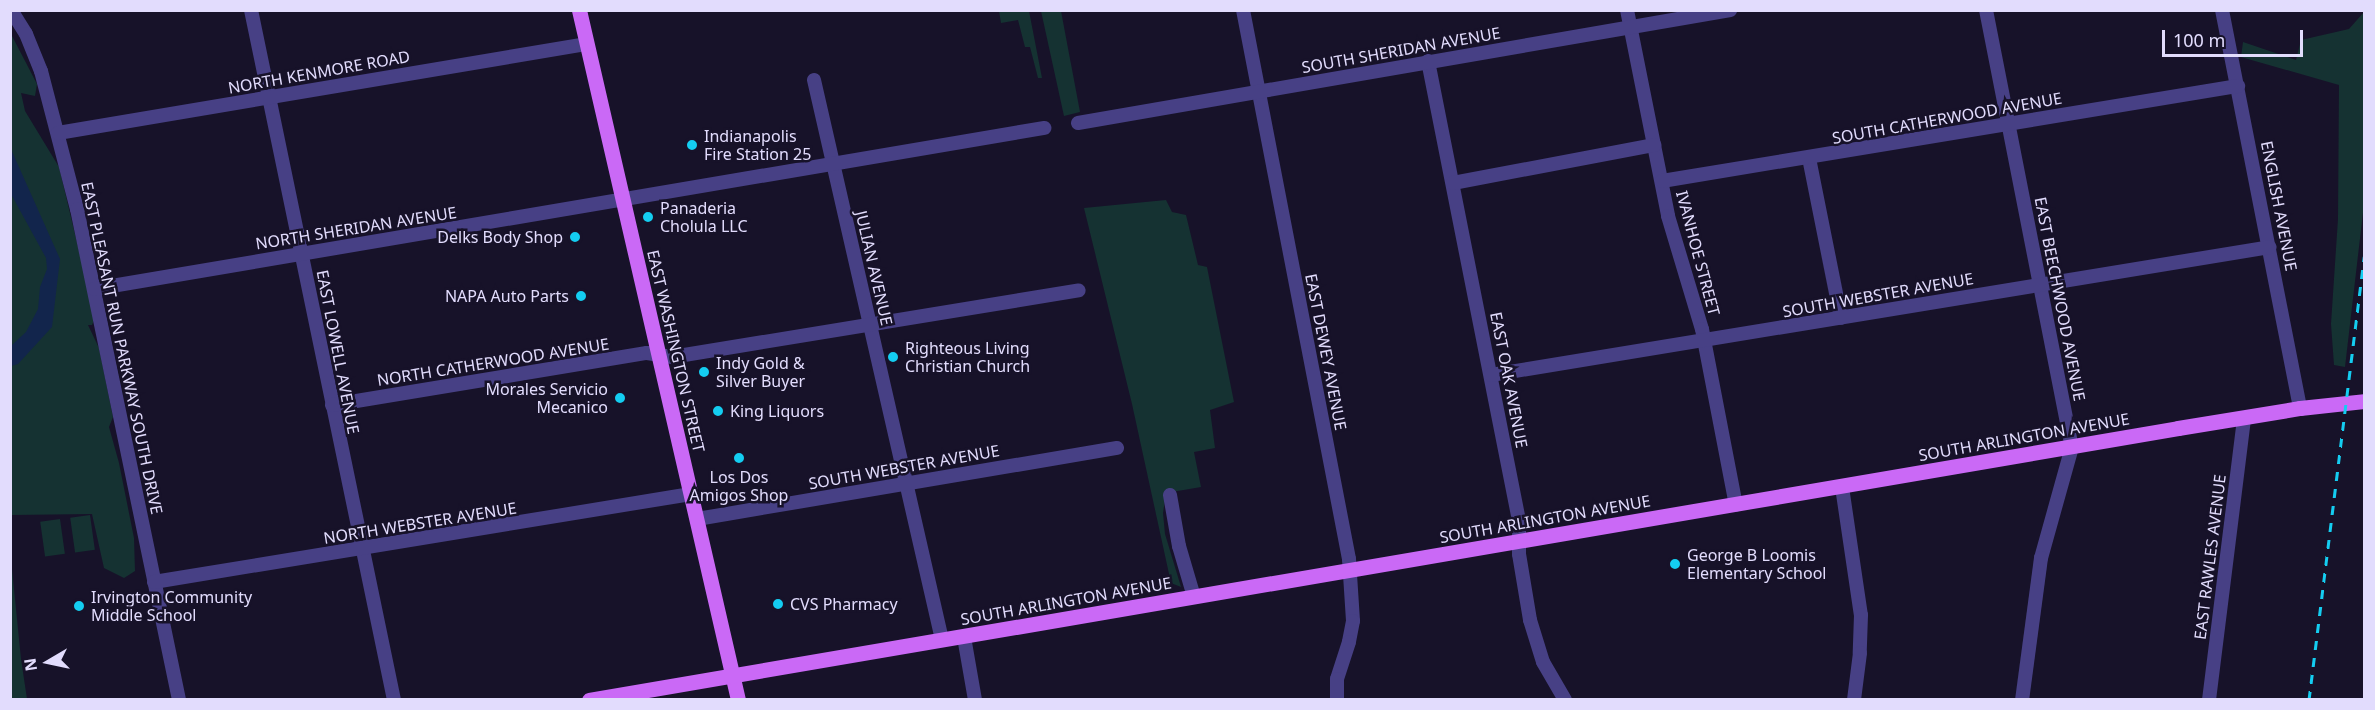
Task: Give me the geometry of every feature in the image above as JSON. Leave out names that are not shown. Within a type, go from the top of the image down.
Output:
[{"type":"main road","name":"EAST WASHINGTON STREET","points":[[579,10],[738,699]]},
{"type":"main road","name":"SOUTH ARLINGTON AVENUE","points":[[589,699],[2300,408],[2364,401]]},
{"type":"street","name":"EAST PLEASANT RUN PARKWAY SOUTH DRIVE","points":[[12,10],[39,64],[58,133],[94,289],[179,699]]},
{"type":"street","name":"EAST LOWELL AVENUE","points":[[251,10],[394,699]]},
{"type":"street","name":"EAST DEWEY AVENUE","points":[[1243,10],[1351,571],[1352,629],[1337,679],[1336,699]]},
{"type":"street","name":"IVANHOE STREET","points":[[1627,10],[1672,232],[1704,341],[1736,505]]},
{"type":"street","name":"SOUTH SHERIDAN AVENUE","points":[[1078,123],[1730,10]]},
{"type":"street","name":"EAST BEECHWOOD AVENUE","points":[[1986,10],[2072,447],[2041,558],[2022,699]]},
{"type":"street","name":"ENGLISH AVENUE","points":[[2222,10],[2300,408]]},
{"type":"street","name":"NORTH KENMORE ROAD","points":[[58,133],[586,44]]},
{"type":"street","name":"EAST OAK AVENUE","points":[[1428,61],[1519,520],[1519,554],[1534,637],[1543,662],[1565,699]]},
{"type":"street","name":"JULIAN AVENUE","points":[[814,80],[942,640]]},
{"type":"street","name":"SOUTH CATHERWOOD AVENUE","points":[[1662,181],[2238,86]]},
{"type":"street","points":[[623,200],[1044,128]]},
{"type":"street","points":[[1453,183],[1654,145]]},
{"type":"street","points":[[1809,158],[1841,318]]},
{"type":"street","name":"NORTH SHERIDAN AVENUE","points":[[94,289],[623,200]]},
{"type":"street","name":"SOUTH WEBSTER AVENUE","points":[[1491,375],[2270,247]]},
{"type":"street","points":[[659,356],[672,357],[1079,290]]},
{"type":"street","name":"NORTH CATHERWOOD AVENUE","points":[[332,405],[647,353],[659,356]]},
{"type":"street","name":"EAST RAWLES AVENUE","points":[[2209,699],[2244,418]]},
{"type":"street","name":"SOUTH WEBSTER AVENUE","points":[[697,519],[1116,448]]},
{"type":"street","points":[[1842,487],[1861,615],[1860,652],[1854,699]]},
{"type":"street","name":"NORTH WEBSTER AVENUE","points":[[154,582],[362,550],[690,494]]},
{"type":"street","points":[[1170,495],[1179,546],[1194,597]]},
{"type":"street","points":[[964,637],[975,699]]},
{"type":"green space","points":[[999,11],[1029,11],[1042,78],[1038,78],[1030,47],[1025,47],[1018,20],[1001,23]]},
{"type":"green space","points":[[1041,11],[1061,11],[1080,112],[1064,116]]},
{"type":"green space","points":[[2364,12],[2364,204],[2345,367],[2334,365],[2331,324],[2338,219],[2339,85],[2241,57],[2243,42],[2296,60],[2301,40],[2349,29]]},
{"type":"green space","points":[[11,34],[37,84],[35,96],[21,93],[25,111],[59,167],[95,318],[92,325],[88,325],[99,348],[113,417],[109,427],[119,463],[134,538],[135,571],[124,578],[104,568],[92,514],[11,515],[10,189],[55,272],[11,155]]},
{"type":"green space","points":[[1166,200],[1172,212],[1186,215],[1198,265],[1207,267],[1234,402],[1210,410],[1215,448],[1194,452],[1201,487],[1166,493],[1163,513],[1165,534],[1181,587],[1171,583],[1132,404],[1084,208]]},
{"type":"green space","points":[[90,515],[95,550],[75,552],[70,518]]},
{"type":"green space","points":[[60,519],[65,554],[45,556],[40,522]]},
{"type":"green space","points":[[10,549],[21,659],[27,699],[11,699]]},
{"type":"water","points":[[10,147],[60,259],[52,327],[18,364],[11,366],[11,346],[26,332],[38,309],[40,287],[47,269],[46,258],[11,194]]},
{"type":"railway","points":[[2309,700],[2364,256]]},
{"type":"place","name":"Indianapolis Fire Station 25","points":[[692,145]]},
{"type":"place","name":"Panaderia Cholula LLC","points":[[648,217]]},
{"type":"place","name":"Delks Body Shop","points":[[575,237]]},
{"type":"place","name":"NAPA Auto Parts","points":[[581,296]]},
{"type":"place","name":"Righteous Living Christian Church","points":[[893,357]]},
{"type":"place","name":"Indy Gold & Silver Buyer","points":[[704,372]]},
{"type":"place","name":"Morales Servicio Mecanico","points":[[620,398]]},
{"type":"place","name":"King Liquors","points":[[718,411]]},
{"type":"place","name":"Los Dos Amigos Shop","points":[[739,458]]},
{"type":"place","name":"George B Loomis Elementary School","points":[[1675,564]]},
{"type":"place","name":"CVS Pharmacy","points":[[778,604]]},
{"type":"place","name":"Irvington Community Middle School","points":[[79,606]]}]
